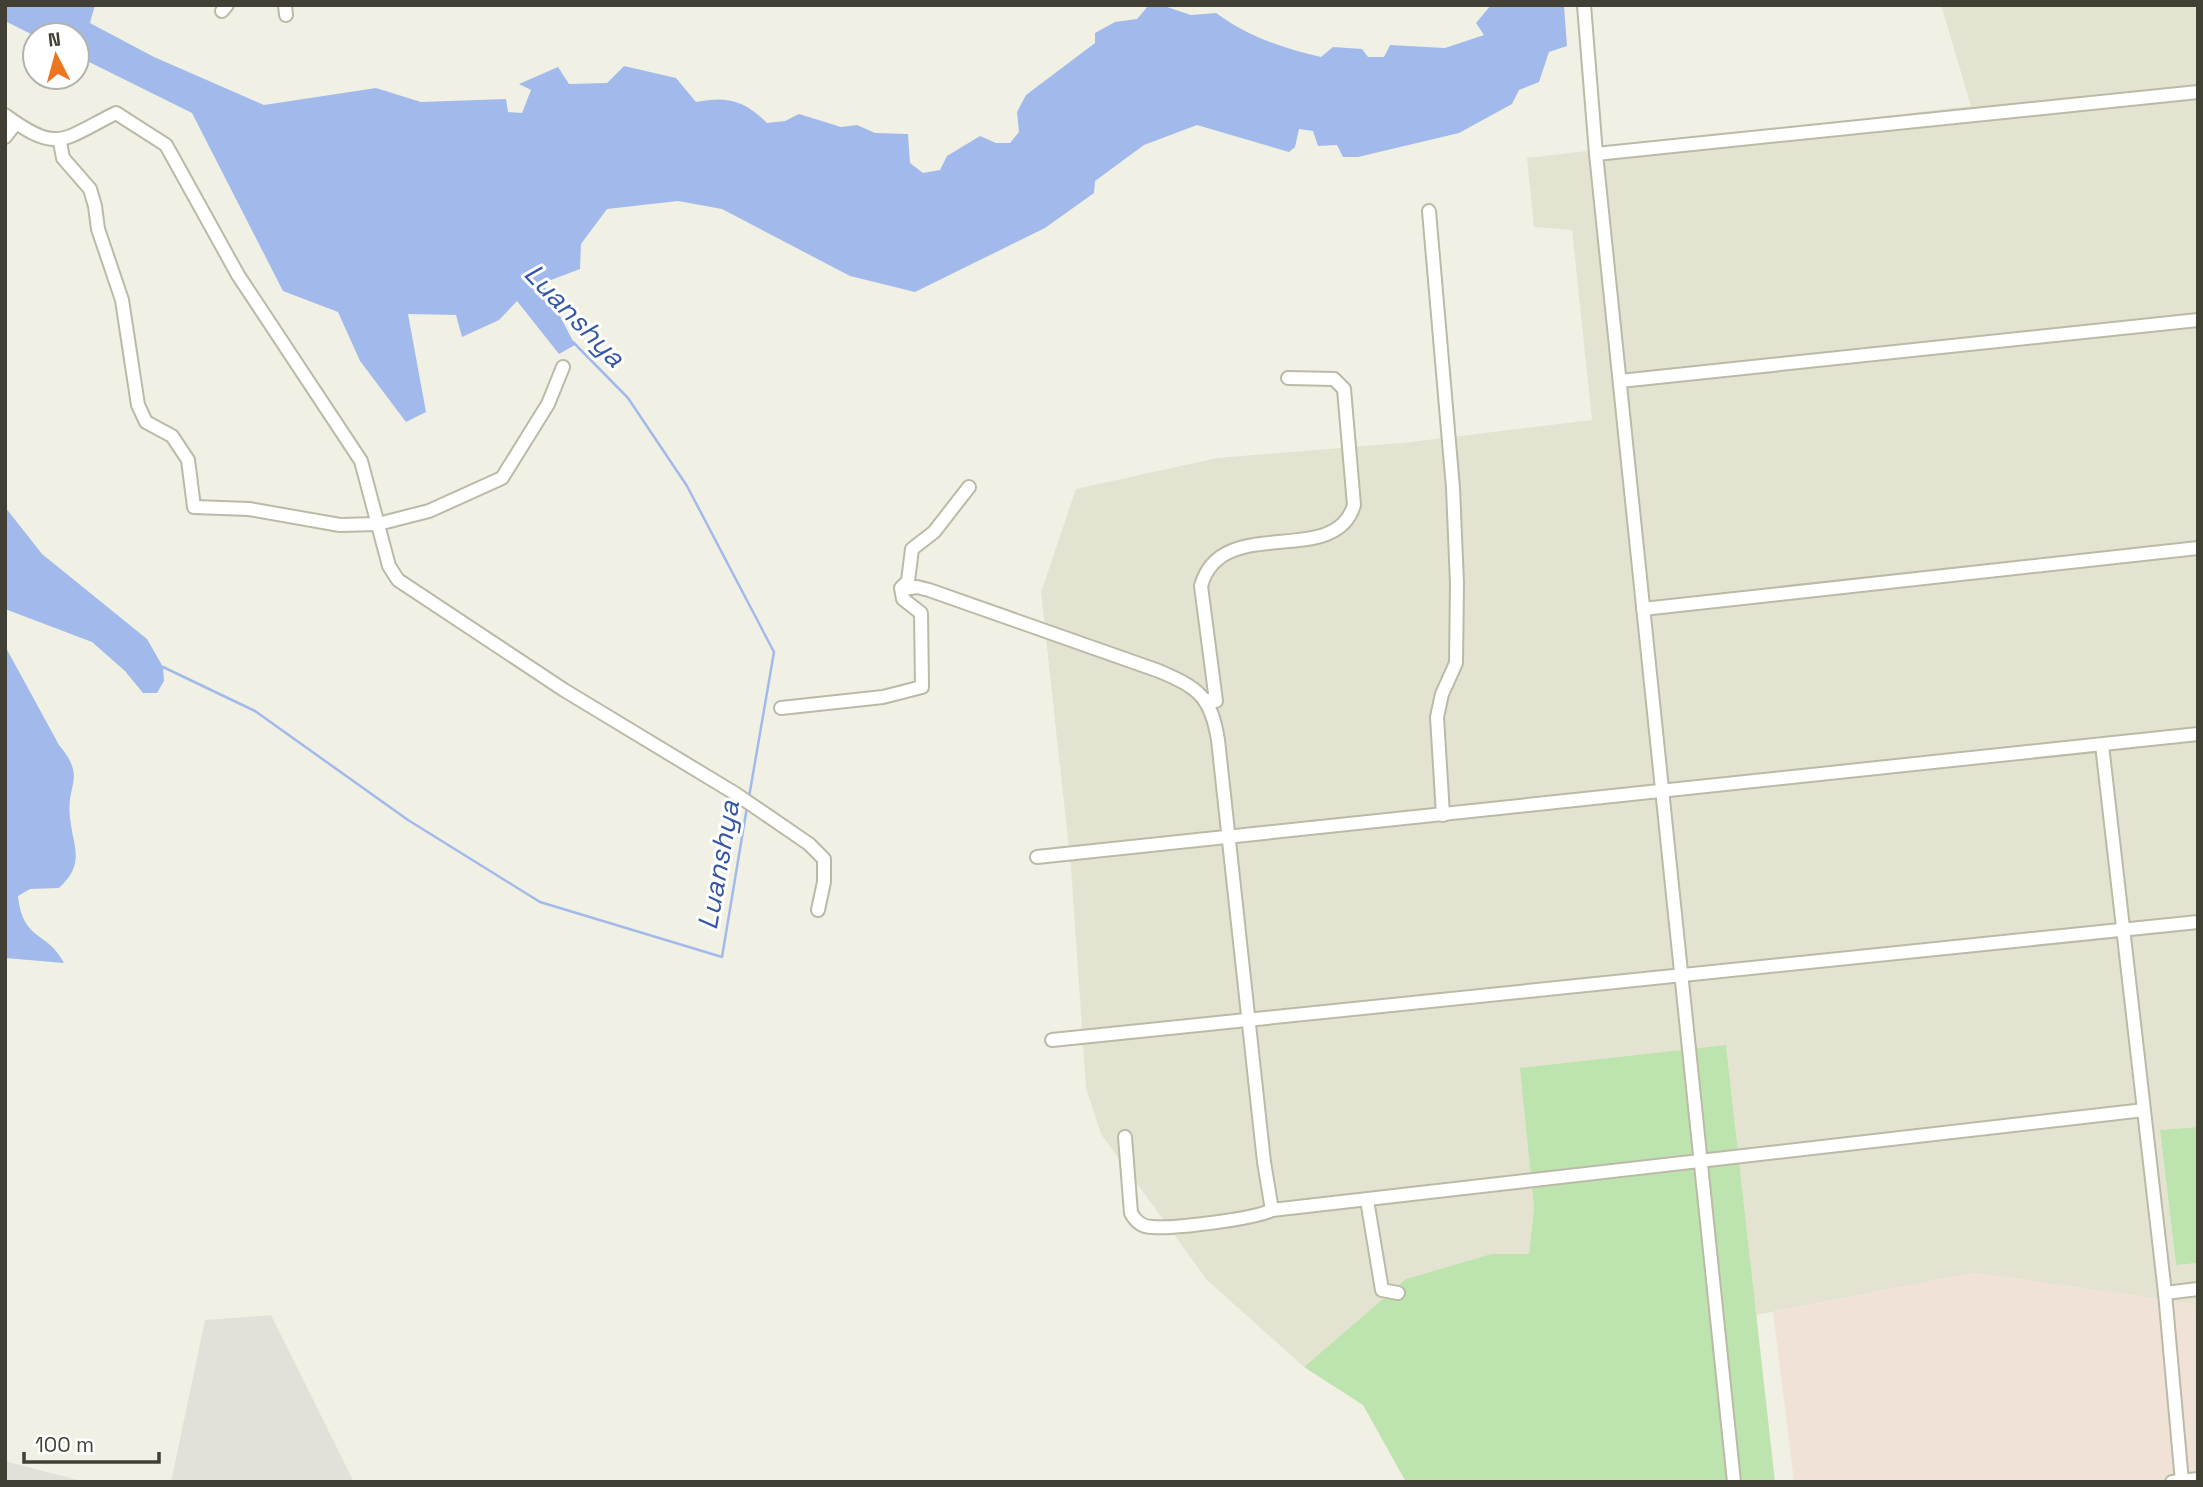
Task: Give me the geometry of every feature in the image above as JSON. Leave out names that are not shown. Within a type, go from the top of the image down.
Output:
[{"type":"street","points":[[1584,5],[1595,154],[1734,1482]]},
{"type":"street","points":[[1595,154],[2198,92]]},
{"type":"street","points":[[5,137],[11,119],[47,141],[60,142],[116,113],[166,145],[239,275],[361,461],[389,566],[398,580],[564,690],[736,794],[819,853],[824,859],[825,874],[818,910]]},
{"type":"street","points":[[60,142],[63,158],[90,189],[98,229],[122,300],[138,405],[146,422],[172,436],[188,460],[194,507],[250,509],[340,525],[378,524],[429,511],[502,478],[548,404],[563,367]]},
{"type":"street","points":[[1429,211],[1453,488],[1457,583],[1456,663],[1442,694],[1437,717],[1443,815]]},
{"type":"street","points":[[1620,381],[2198,320]]},
{"type":"street","points":[[1207,700],[1216,701],[1201,586],[1205,572],[1214,560],[1230,550],[1332,533],[1351,516],[1354,505],[1344,389],[1334,379],[1287,379]]},
{"type":"street","points":[[781,708],[883,697],[922,687],[921,613],[903,599],[904,589],[901,588],[908,581],[912,550],[934,532],[969,487]]},
{"type":"street","points":[[1643,609],[2198,548]]},
{"type":"street","points":[[904,589],[917,587],[929,590],[1159,671],[1180,680],[1207,700],[1213,713],[1218,740],[1264,1162],[1272,1210]]},
{"type":"street","points":[[1037,857],[2198,734]]},
{"type":"street","points":[[2102,746],[2121,930],[2165,1293],[2178,1481],[2198,1479]]},
{"type":"street","points":[[1052,1040],[2198,922]]},
{"type":"street","points":[[1125,1137],[1131,1213],[1136,1222],[1152,1227],[1254,1216],[1272,1210],[1701,1163],[2144,1110]]},
{"type":"street","points":[[1367,1200],[1382,1290],[1398,1293]]},
{"type":"street","points":[[2165,1293],[2198,1289]]},
{"type":"shaded area","points":[[1941,5],[2198,5],[2198,1127],[2160,1130],[2176,1265],[2198,1263],[2198,1344],[2193,1304],[1974,1273],[1756,1315],[1726,1045],[1521,1068],[1534,1207],[1529,1254],[1491,1254],[1406,1279],[1304,1367],[1207,1280],[1101,1134],[1086,1088],[1071,867],[1041,592],[1076,489],[1217,458],[1402,443],[1592,420],[1572,230],[1534,227],[1527,158],[1971,106]]},
{"type":"shaded area","points":[[1974,1273],[2194,1304],[2198,1344],[2198,1482],[1794,1482],[1773,1312]]},
{"type":"shaded area","points":[[271,1315],[354,1482],[171,1482],[205,1320]]},
{"type":"shaded area","points":[[5,1461],[85,1482],[5,1482]]},
{"type":"green space","points":[[1726,1045],[1775,1482],[1406,1482],[1363,1405],[1304,1367],[1406,1279],[1491,1254],[1529,1254],[1534,1207],[1520,1068]]},
{"type":"green space","points":[[2198,1127],[2198,1263],[2176,1265],[2160,1130]]},
{"type":"water","points":[[5,5],[95,5],[91,21],[21,21],[21,29],[5,21]]},
{"type":"water","points":[[1149,5],[1161,5],[1191,15],[1216,13],[1266,41],[1321,57],[1333,47],[1362,49],[1368,57],[1384,57],[1390,45],[1445,48],[1484,35],[1476,23],[1491,5],[1564,5],[1567,46],[1549,52],[1539,82],[1519,90],[1512,104],[1459,133],[1358,157],[1343,157],[1337,145],[1318,146],[1313,131],[1299,129],[1295,147],[1289,152],[1197,125],[1144,145],[1095,181],[1094,193],[1045,228],[915,292],[850,276],[722,209],[678,201],[607,209],[581,244],[580,269],[543,283],[575,345],[559,354],[517,301],[499,320],[462,337],[456,315],[408,314],[426,412],[406,422],[360,361],[338,312],[283,291],[192,113],[91,63],[91,24],[154,57],[264,105],[376,88],[421,102],[506,99],[508,112],[522,113],[531,90],[519,84],[558,67],[569,84],[607,83],[624,66],[676,78],[696,102],[734,102],[751,109],[767,123],[785,121],[799,114],[841,127],[857,125],[875,133],[908,134],[910,163],[923,173],[940,170],[947,156],[980,136],[996,143],[1010,143],[1019,132],[1017,112],[1026,95],[1095,43],[1095,33],[1115,22],[1137,19]]},
{"type":"water","points":[[5,507],[42,554],[147,639],[163,667],[164,681],[157,693],[143,693],[125,671],[92,642],[5,609]]},
{"type":"water","points":[[5,646],[67,756],[74,774],[70,806],[76,855],[73,871],[59,888],[30,889],[18,896],[21,911],[30,929],[50,945],[64,963],[5,958]]},
{"type":"waterway","name":"Luanshya","points":[[573,342],[628,398],[687,486],[774,652],[749,797]]},
{"type":"waterway","name":"Luanshya","points":[[163,667],[255,711],[408,820],[540,902],[722,957],[747,807]]}]
